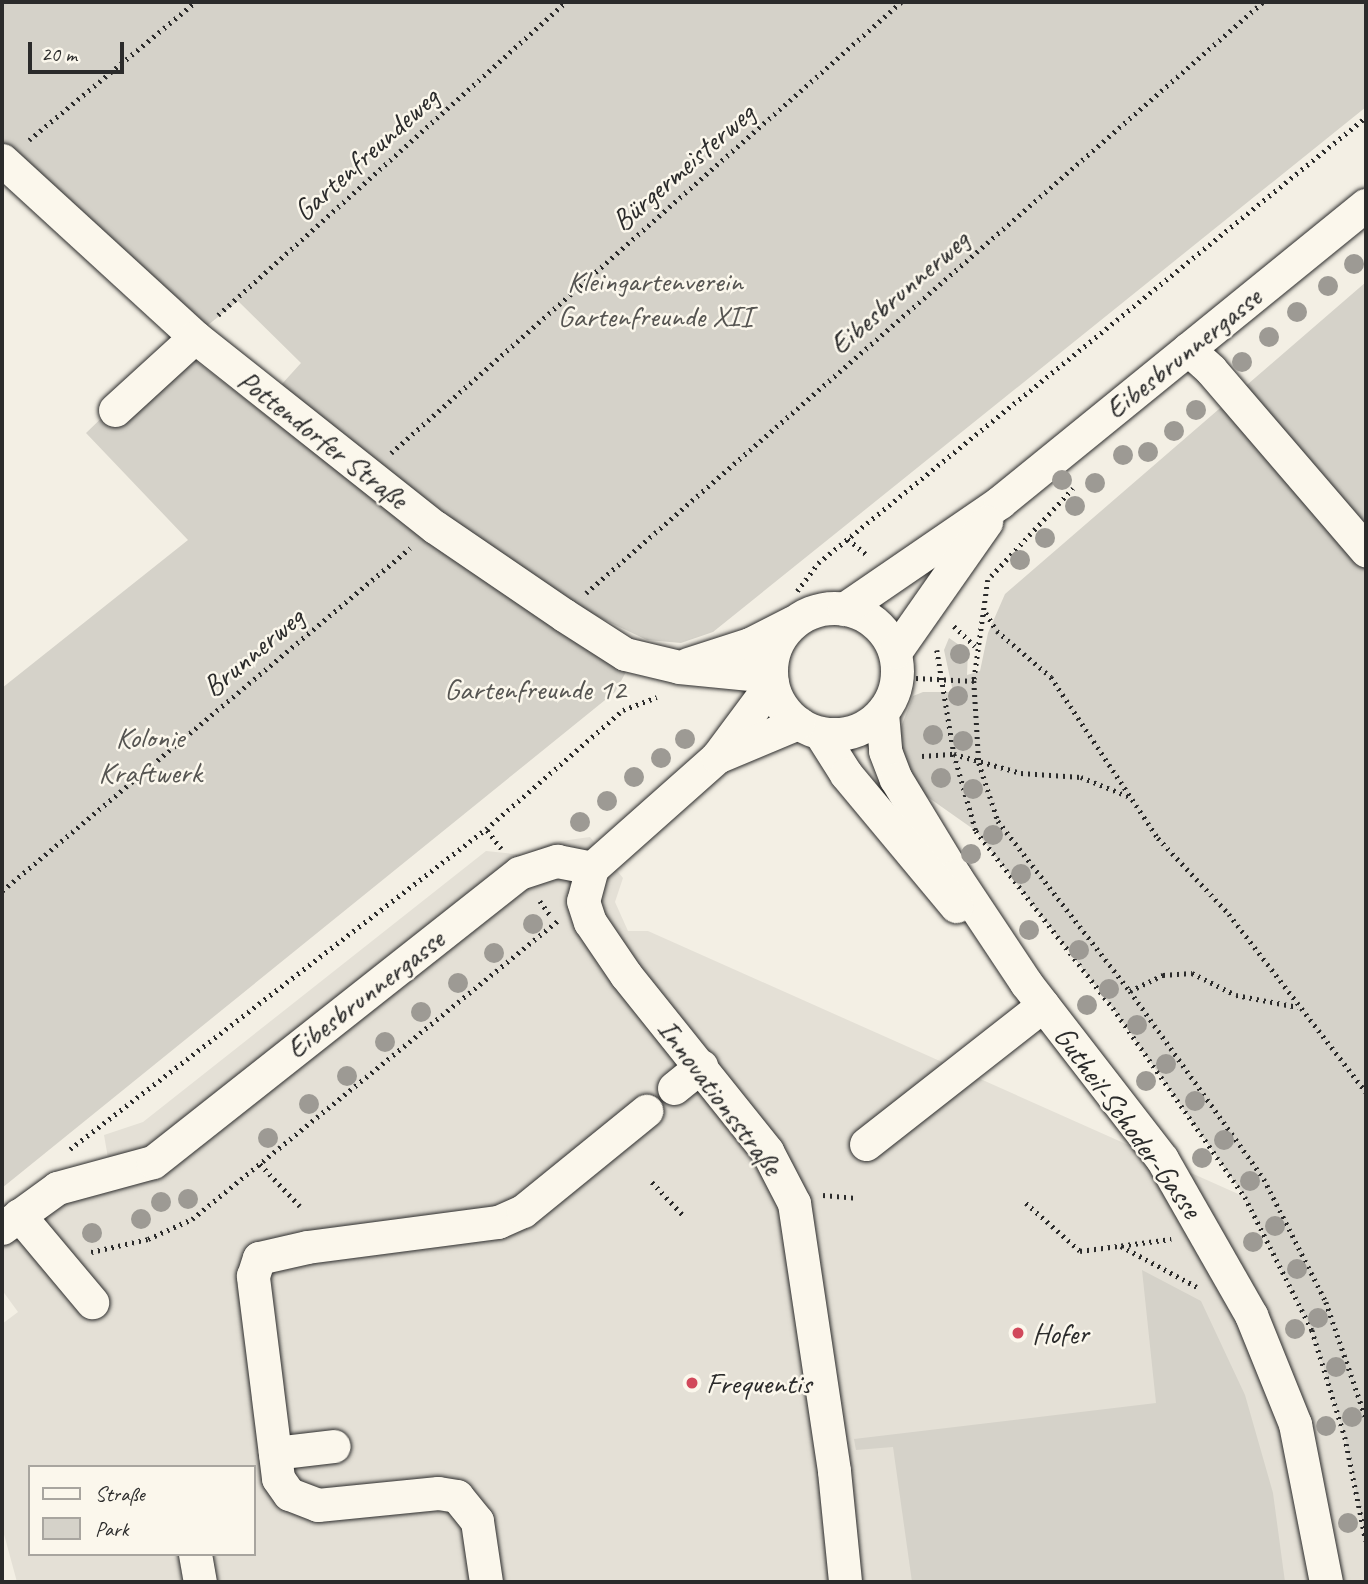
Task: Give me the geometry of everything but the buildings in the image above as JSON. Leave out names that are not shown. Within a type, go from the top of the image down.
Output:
[{"type":"street","name":"Pottendorfer Straße","points":[[3,161],[195,337],[435,527],[564,615],[625,654],[673,680],[771,680]]},
{"type":"street","name":"Eibesbrunnergasse","points":[[844,609],[1000,502],[1366,205]]},
{"type":"street","points":[[115,410],[195,337]]},
{"type":"street","points":[[1188,349],[1211,370],[1366,550]]},
{"type":"street","name":"Eibesbrunnergasse","points":[[895,652],[1000,502]]},
{"type":"street","points":[[794,608],[774,650],[771,680],[781,705],[808,728]]},
{"type":"street","points":[[673,680],[750,645],[794,608],[844,609],[875,623],[895,652],[895,690],[882,713],[854,732],[808,728],[717,757]]},
{"type":"street","points":[[583,901],[592,868],[717,757],[771,680]]},
{"type":"street","name":"Gutheil-Schoder-Gasse","points":[[882,713],[885,751],[895,779],[1035,994],[1162,1159],[1209,1234],[1251,1315],[1295,1424],[1326,1582]]},
{"type":"street","name":"Gutheil-Schoder-Gasse","points":[[808,728],[936,885],[1035,994]]},
{"type":"street","name":"Eibesbrunnergasse","points":[[10,1222],[57,1188],[153,1162],[519,873],[557,861],[592,868]]},
{"type":"street","name":"Innovationsstraße","points":[[583,901],[590,922],[626,975],[767,1151],[794,1203],[843,1568]]},
{"type":"street","points":[[866,1144],[1035,994]]},
{"type":"street","points":[[674,1088],[701,1066]]},
{"type":"street","points":[[485,1582],[477,1521],[457,1496],[438,1493],[318,1505],[304,1502],[289,1494],[278,1478],[253,1276],[259,1258],[307,1247],[498,1222],[523,1211],[646,1111]]},
{"type":"street","points":[[10,1222],[92,1303]]},
{"type":"street","points":[[275,1453],[334,1446]]},
{"type":"street","points":[[195,1556],[200,1582]]},
{"type":"path","points":[[3,161],[195,2]]},
{"type":"path","name":"Gartenfreundeweg","points":[[195,337],[566,2]]},
{"type":"path","name":"Bürgermeisterweg","points":[[365,474],[901,2]]},
{"type":"path","name":"Eibesbrunnerweg","points":[[564,615],[1263,2]]},
{"type":"path","points":[[794,608],[818,563],[1366,117]]},
{"type":"path","name":"Brunnerweg","points":[[2,891],[435,527]]},
{"type":"path","points":[[988,580],[986,613],[976,647],[974,681],[979,764],[998,821],[1130,991],[1264,1180],[1326,1302],[1366,1418]]},
{"type":"path","points":[[986,613],[997,631],[1051,677],[1158,838],[1229,914],[1366,1092]]},
{"type":"path","points":[[60,1156],[486,829],[623,710],[673,680]]},
{"type":"path","points":[[939,680],[974,681]]},
{"type":"path","points":[[979,764],[1021,773],[1081,777],[1130,797]]},
{"type":"path","points":[[486,829],[556,923]]},
{"type":"path","points":[[79,1257],[176,1228],[260,1164],[583,901]]},
{"type":"path","points":[[1130,991],[1163,975],[1192,973],[1236,995],[1299,1007]]},
{"type":"path","points":[[260,1164],[300,1206]]},
{"type":"path","points":[[652,1182],[682,1215]]},
{"type":"path","points":[[843,1196],[856,1198]]},
{"type":"path","points":[[1026,1203],[1080,1251],[1209,1234]]},
{"type":"path","points":[[1121,1245],[1204,1291]]},
{"type":"shaded area","points":[[590,837],[623,878],[615,902],[628,931],[648,931],[1245,1197],[1312,1330],[1345,1437],[1366,1541],[1366,1582],[17,1582],[2,1527],[2,1324],[18,1312],[2,1290],[2,1210],[108,1158],[104,1135],[143,1122],[486,851],[523,855],[554,842]]},
{"type":"green space","name":"Kleingartenverein Gartenfreunde XII","points":[[2,2],[1366,2],[1366,107],[713,632],[681,643],[647,640],[573,605],[376,466],[281,385],[301,363],[238,301],[203,329],[2,147]]},
{"type":"green space","points":[[1366,282],[1366,1541],[1345,1437],[1312,1330],[1245,1197],[1113,1008],[976,831],[912,786],[900,750],[901,727],[913,696],[923,692],[953,692],[944,650],[949,638],[968,651],[967,675],[980,671],[988,633],[1005,594]]},
{"type":"green space","name":"Kolonie Kraftwerk","points":[[171,351],[187,354],[449,557],[626,672],[615,692],[2,1188],[2,688],[188,540],[86,433]]},
{"type":"green space","points":[[1142,1270],[1201,1301],[1245,1395],[1273,1493],[1285,1582],[912,1582],[893,1447],[856,1450],[854,1439],[1156,1403]]},
{"type":"place","name":"Hofer","points":[[1018,1333]]},
{"type":"place","name":"Frequentis","points":[[692,1383]]},
{"type":"park label","name":"Gartenfreunde 12","points":[[535,689]]}]
